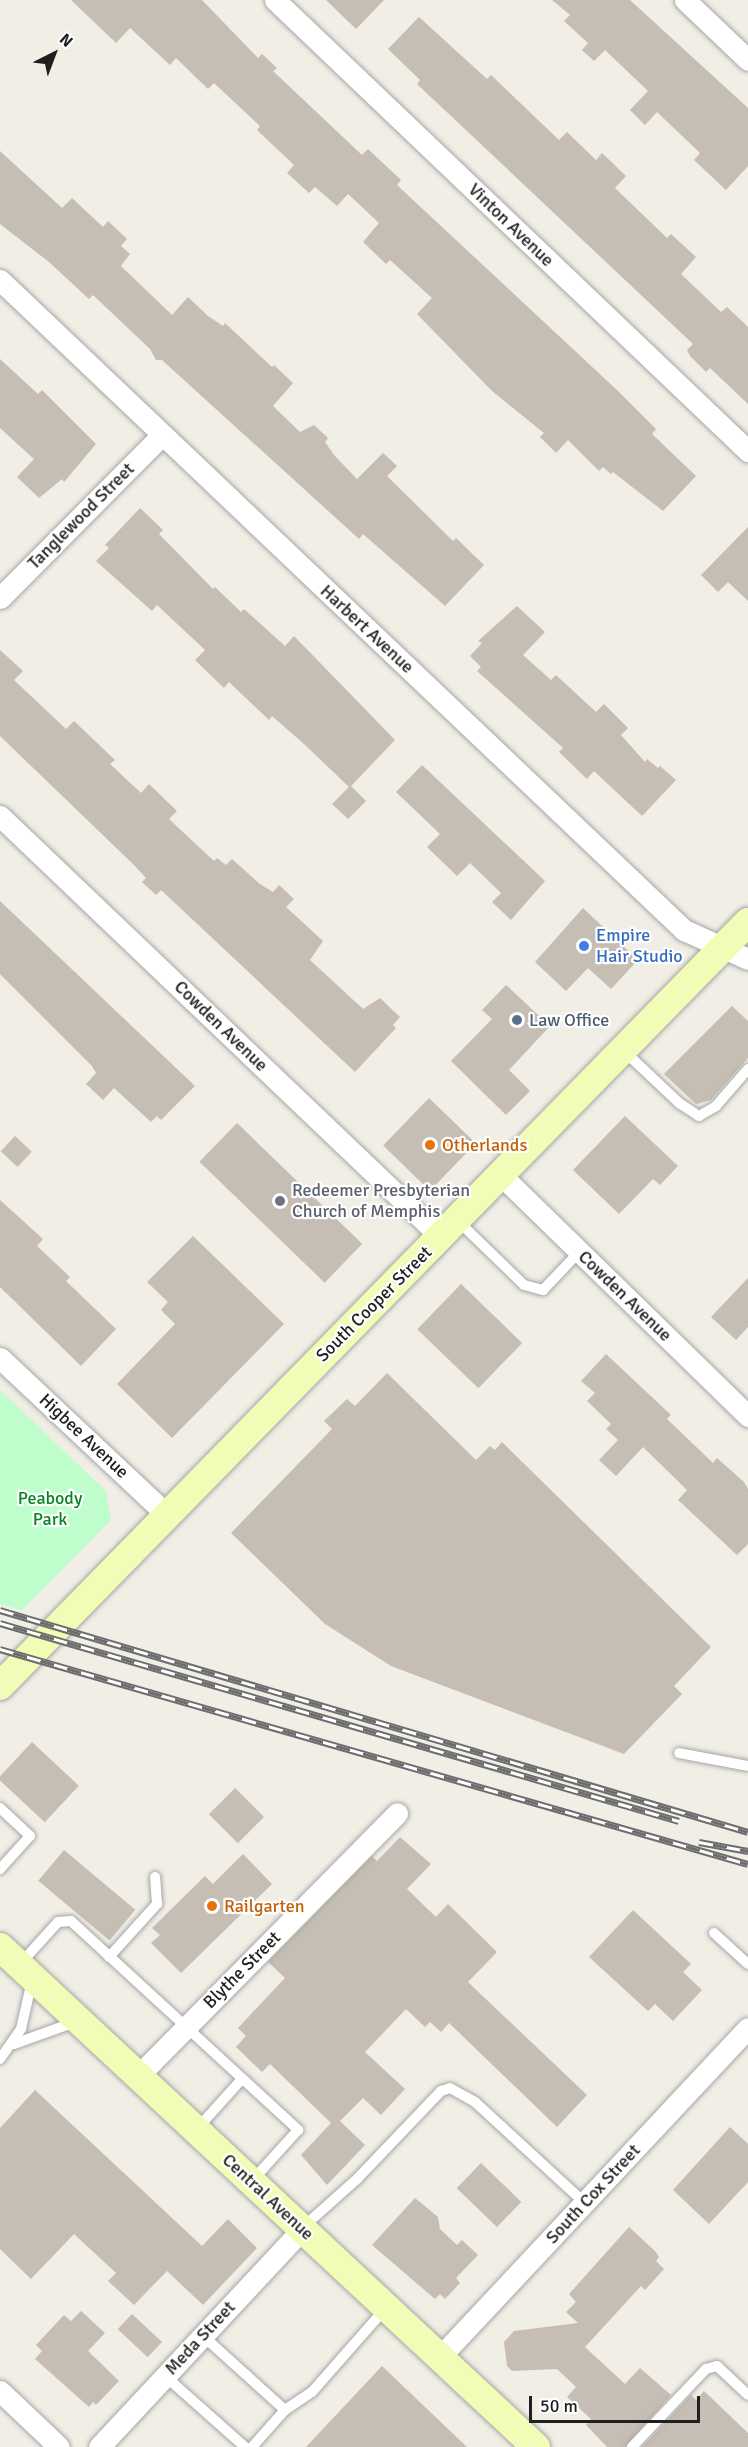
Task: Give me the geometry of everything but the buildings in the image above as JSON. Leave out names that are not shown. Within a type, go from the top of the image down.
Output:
[{"type":"main road","name":"South Cooper Street","points":[[0,1686],[502,1176],[748,922]]},
{"type":"main road","name":"Central Avenue","points":[[12,1962],[79,2021],[438,2359],[536,2447]]},
{"type":"street","name":"Vinton Avenue","points":[[274,0],[748,451]]},
{"type":"street","points":[[685,0],[748,60]]},
{"type":"street","name":"Harbert Avenue","points":[[0,280],[684,930],[720,949],[748,959]]},
{"type":"street","name":"Tanglewood Street","points":[[0,598],[162,435]]},
{"type":"street","name":"Cowden Avenue","points":[[0,816],[449,1228]]},
{"type":"street","name":"Cowden Avenue","points":[[502,1176],[748,1416]]},
{"type":"street","name":"Higbee Avenue","points":[[0,1358],[167,1515]]},
{"type":"street","name":"Blythe Street","points":[[138,2076],[397,1813]]},
{"type":"street","name":"South Cox Street","points":[[438,2359],[748,2028]]},
{"type":"street","name":"Meda Street","points":[[99,2447],[302,2229]]},
{"type":"street","points":[[0,2391],[59,2447]]},
{"type":"lane","points":[[623,1050],[679,1103],[699,1116],[716,1106],[748,1069]]},
{"type":"lane","points":[[449,1228],[524,1285],[543,1290],[580,1251]]},
{"type":"lane","points":[[679,1753],[748,1766]]},
{"type":"lane","points":[[0,1808],[30,1836],[0,1869]]},
{"type":"lane","points":[[109,1957],[157,1904],[154,1877]]},
{"type":"lane","points":[[14,2044],[12,1962],[58,1922],[70,1921],[298,2130],[251,2182]]},
{"type":"lane","points":[[714,1933],[748,1964]]},
{"type":"lane","points":[[0,2059],[14,2044],[79,2021]]},
{"type":"lane","points":[[196,2130],[242,2079]]},
{"type":"lane","points":[[302,2229],[357,2179],[441,2091],[450,2088],[475,2102],[585,2203]]},
{"type":"lane","points":[[252,2447],[285,2410],[312,2392],[385,2308]]},
{"type":"lane","points":[[202,2335],[285,2410]]},
{"type":"lane","points":[[632,2447],[706,2369],[717,2366],[748,2395]]},
{"type":"lane","points":[[165,2376],[245,2447]]},
{"type":"green space","name":"Peabody Park","points":[[0,1390],[106,1491],[111,1520],[22,1610],[0,1604]]},
{"type":"railway","points":[[0,1610],[748,1832]]},
{"type":"railway","points":[[0,1623],[679,1821]]},
{"type":"railway","points":[[0,1649],[748,1864]]},
{"type":"railway","points":[[699,1842],[748,1851]]},
{"type":"place","name":"Empire Hair Studio","points":[[584,946]]},
{"type":"place","name":"Law Office","points":[[517,1020]]},
{"type":"place","name":"Otherlands","points":[[430,1145]]},
{"type":"place","name":"Redeemer Presbyterian Church of Memphis","points":[[280,1201]]},
{"type":"place","name":"Railgarten","points":[[212,1906]]}]
